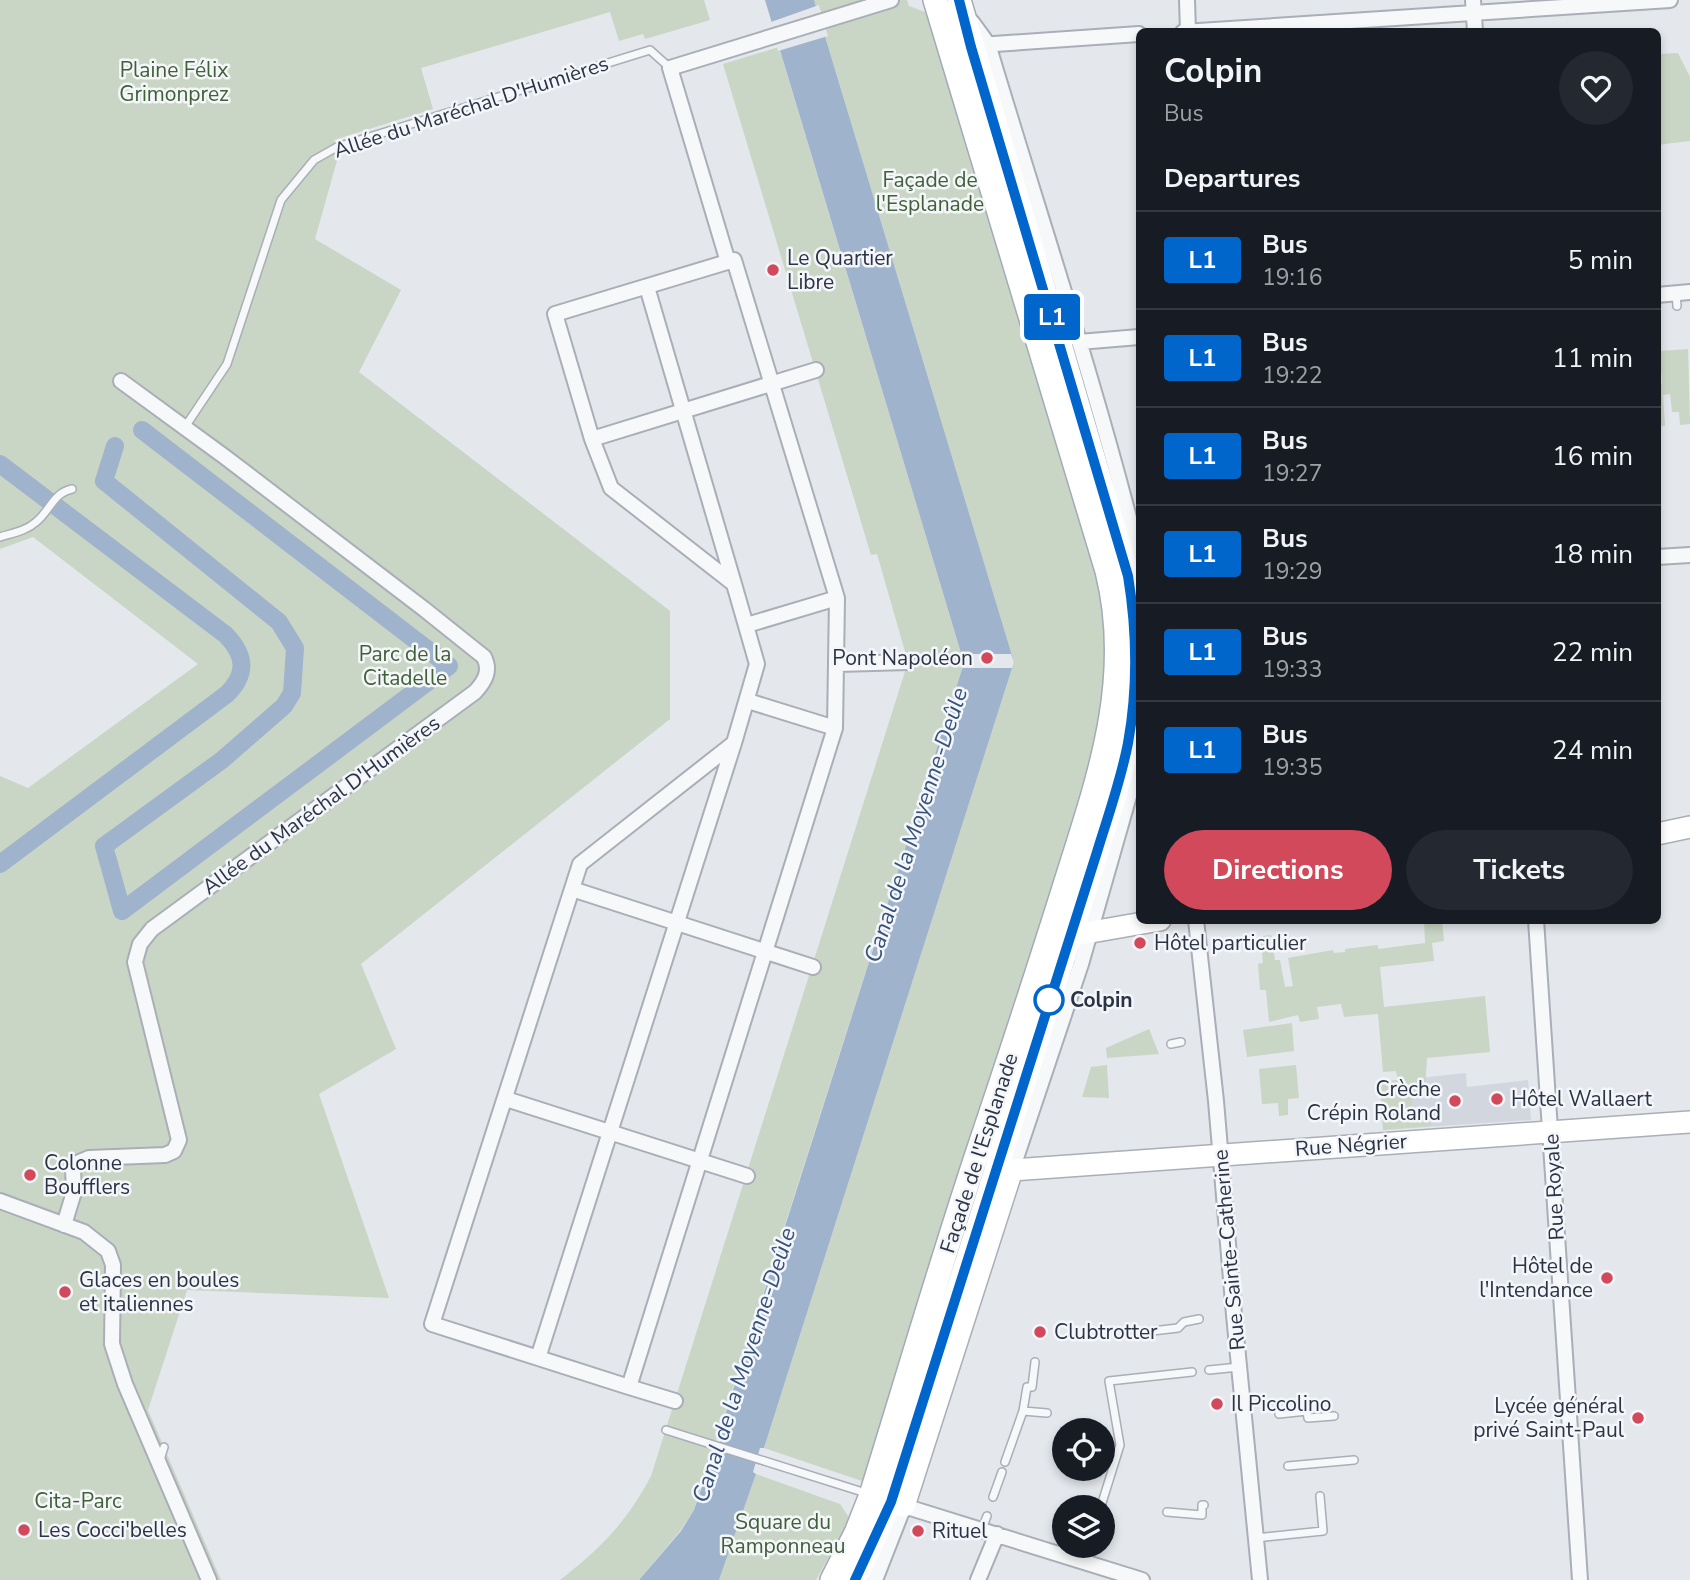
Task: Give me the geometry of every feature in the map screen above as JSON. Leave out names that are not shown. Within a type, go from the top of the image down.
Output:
[{"type":"main road","name":"Façade de l'Esplanade","points":[[935,0],[970,48]]},
{"type":"main road","name":"Façade de l'Esplanade","points":[[889,1501],[1070,936],[1128,745],[1135,677],[1134,610],[1119,541],[970,48],[960,4]]},
{"type":"main road","points":[[832,1580],[851,1545],[889,1501]]},
{"type":"main road","points":[[855,1580],[889,1501]]},
{"type":"street","points":[[728,262],[670,68],[891,0]]},
{"type":"street","points":[[1187,0],[1188,28]]},
{"type":"street","points":[[1222,28],[1473,6],[1670,0]]},
{"type":"street","points":[[1473,6],[1475,28]]},
{"type":"street","points":[[970,48],[1136,34]]},
{"type":"street","name":"Façade de l'Esplanade","points":[[970,48],[1079,342],[1124,494],[1136,544]]},
{"type":"street","points":[[629,1387],[835,728],[837,598],[734,260],[555,314],[592,439],[611,488],[734,584]]},
{"type":"street","points":[[538,1358],[678,923],[748,701],[757,664],[646,286]]},
{"type":"street","points":[[1661,295],[1681,297]]},
{"type":"street","points":[[1079,342],[1136,337]]},
{"type":"street","points":[[592,439],[816,370]]},
{"type":"street","name":"Allée du Maréchal D'Humières","points":[[64,1225],[74,1192],[75,1164],[89,1158],[166,1155],[174,1151],[179,1140],[135,962],[140,944],[152,929],[475,692],[487,673],[484,657],[471,646],[121,381]]},
{"type":"street","points":[[1661,557],[1690,555]]},
{"type":"street","points":[[747,625],[837,598]]},
{"type":"street","points":[[838,664],[908,662]]},
{"type":"street","points":[[748,701],[835,728]]},
{"type":"street","points":[[675,1401],[432,1324],[580,864],[734,743]]},
{"type":"street","name":"Façade de l'Esplanade","points":[[889,1501],[1012,1170],[1070,936],[1136,769]]},
{"type":"street","points":[[1661,833],[1690,828]]},
{"type":"street","points":[[572,889],[813,967]]},
{"type":"street","points":[[1070,936],[1138,924]]},
{"type":"street","name":"Rue Sainte-Catherine","points":[[1196,924],[1203,1036],[1220,1154],[1229,1316],[1249,1417],[1254,1470],[1247,1500],[1256,1538],[1260,1580]]},
{"type":"street","name":"Rue Royale","points":[[1536,924],[1580,1580]]},
{"type":"street","points":[[506,1099],[747,1176]]},
{"type":"street","name":"Rue Négrier","points":[[1012,1170],[1690,1122]]},
{"type":"street","points":[[0,1201],[84,1232],[108,1251],[113,1265],[112,1344],[125,1384],[209,1580]]},
{"type":"street","points":[[875,1580],[889,1501],[989,1527],[1142,1580]]},
{"type":"street","points":[[978,1580],[989,1527]]},
{"type":"lane","name":"Allée du Maréchal D'Humières","points":[[185,427],[227,363],[281,200],[314,160],[337,147],[650,50],[670,68]]},
{"type":"lane","points":[[0,537],[27,528],[39,520],[57,496],[72,489]]},
{"type":"lane","points":[[1171,1044],[1181,1042]]},
{"type":"lane","points":[[1135,1333],[1178,1328],[1184,1322],[1199,1319]]},
{"type":"lane","points":[[1005,1462],[1023,1411],[1027,1387],[1032,1387],[1035,1362]]},
{"type":"lane","points":[[1209,1370],[1239,1367]]},
{"type":"lane","points":[[1104,1495],[1120,1445],[1109,1381],[1192,1372]]},
{"type":"lane","points":[[1023,1411],[1047,1413]]},
{"type":"lane","points":[[1279,1414],[1307,1411],[1308,1418],[1334,1416]]},
{"type":"lane","points":[[666,1430],[889,1501]]},
{"type":"lane","points":[[159,1464],[164,1447]]},
{"type":"lane","points":[[1288,1466],[1354,1460]]},
{"type":"lane","points":[[993,1497],[1002,1472]]},
{"type":"lane","points":[[1256,1538],[1323,1531],[1320,1496]]},
{"type":"lane","points":[[1167,1512],[1202,1515],[1204,1505]]},
{"type":"shaded area","name":"Crèche Crépin Roland","points":[[1466,1073],[1467,1087],[1528,1080],[1531,1120],[1383,1130],[1380,1082]]},
{"type":"green space","name":"Parc de la Citadelle","points":[[0,0],[704,0],[710,20],[645,39],[643,34],[619,41],[610,12],[421,68],[433,109],[334,140],[338,157],[315,239],[401,290],[359,372],[670,611],[670,719],[361,964],[396,1049],[319,1094],[389,1298],[187,1290],[148,1410],[221,1580],[0,1580],[0,776],[28,788],[198,664],[33,537],[0,549]]},
{"type":"green space","name":"Façade de l'Esplanade","points":[[814,0],[907,0],[909,6],[925,12],[935,20],[1102,580],[1109,661],[1099,749],[867,1480],[862,1481],[764,1448],[1014,662]]},
{"type":"green space","points":[[779,47],[964,663],[694,1510],[639,1580],[560,1580],[612,1534],[651,1476],[908,662],[877,554],[871,555],[723,64]]},
{"type":"green space","points":[[1678,53],[1690,77],[1690,141],[1661,145],[1661,54]]},
{"type":"green space","points":[[1688,349],[1690,424],[1680,425],[1679,412],[1672,412],[1670,394],[1663,395],[1665,426],[1661,426],[1661,351]]},
{"type":"green space","points":[[1424,924],[1442,924],[1444,941],[1432,943],[1434,961],[1380,967],[1384,1007],[1485,996],[1490,1052],[1427,1058],[1425,1090],[1413,1098],[1411,1110],[1415,1115],[1429,1117],[1431,1126],[1383,1130],[1380,1082],[1398,1080],[1396,1071],[1383,1072],[1378,1014],[1344,1017],[1341,1004],[1317,1007],[1319,1019],[1300,1022],[1298,1015],[1269,1022],[1266,990],[1260,990],[1258,964],[1263,963],[1261,941],[1264,940],[1263,936],[1271,935],[1275,960],[1280,960],[1285,987],[1293,986],[1288,958],[1333,950],[1334,953],[1345,952],[1345,949],[1378,945],[1378,949],[1425,943]]},
{"type":"green space","points":[[1292,1023],[1294,1051],[1247,1057],[1243,1030]]},
{"type":"green space","points":[[1149,1029],[1159,1054],[1107,1058],[1106,1048]]},
{"type":"green space","points":[[1107,1065],[1109,1098],[1082,1097],[1091,1067]]},
{"type":"green space","points":[[1296,1065],[1299,1098],[1288,1099],[1288,1115],[1279,1116],[1278,1103],[1262,1104],[1259,1069]]},
{"type":"green space","name":"Square du Ramponneau","points":[[756,1474],[840,1504],[850,1519],[816,1580],[719,1580]]},
{"type":"water","name":"Canal de la Moyenne-Deûle","points":[[765,0],[814,0],[1014,662],[764,1448],[760,1448],[753,1472],[756,1474],[719,1580],[639,1580],[681,1531],[694,1510],[712,1458],[715,1458],[722,1435],[719,1434],[964,663]]},
{"type":"pier","points":[[819,5],[828,36],[778,51],[771,22]]},
{"type":"pier","name":"Pont Napoléon","points":[[961,654],[1011,654],[1014,662],[1012,668],[962,668],[964,662]]},
{"type":"waterway","points":[[115,446],[104,481],[279,622],[295,648],[292,693],[284,706],[222,760],[104,846],[122,911],[449,666],[142,430]]},
{"type":"waterway","points":[[0,464],[226,635],[237,650],[242,664],[238,679],[227,694],[0,864]]},
{"type":"bus line","name":"L1","points":[[855,1580],[891,1502],[1097,852],[1128,745],[1134,697],[1135,624],[1128,576],[959,0]]},
{"type":"place","name":"Le Quartier Libre","points":[[773,270]]},
{"type":"place","name":"Pont Napoléon","points":[[987,658]]},
{"type":"place","name":"Hôtel particulier","points":[[1140,943]]},
{"type":"place","name":"Colpin","points":[[1049,1000]]},
{"type":"place","name":"Hôtel Wallaert","points":[[1497,1099]]},
{"type":"place","name":"Crèche Crépin Roland","points":[[1455,1101]]},
{"type":"place","name":"Colonne Boufflers","points":[[30,1175]]},
{"type":"place","name":"Hôtel de l'Intendance","points":[[1607,1278]]},
{"type":"place","name":"Glaces en boules et italiennes","points":[[65,1292]]},
{"type":"place","name":"Clubtrotter","points":[[1040,1332]]},
{"type":"place","name":"Il Piccolino","points":[[1217,1404]]},
{"type":"place","name":"Lycée général privé Saint-Paul","points":[[1638,1418]]},
{"type":"place","name":"Les Cocci'belles","points":[[24,1530]]},
{"type":"place","name":"Rituel","points":[[918,1531]]},
{"type":"park label","name":"Plaine Félix Grimonprez","points":[[174,82]]},
{"type":"park label","name":"Cita-Parc","points":[[78,1501]]}]
